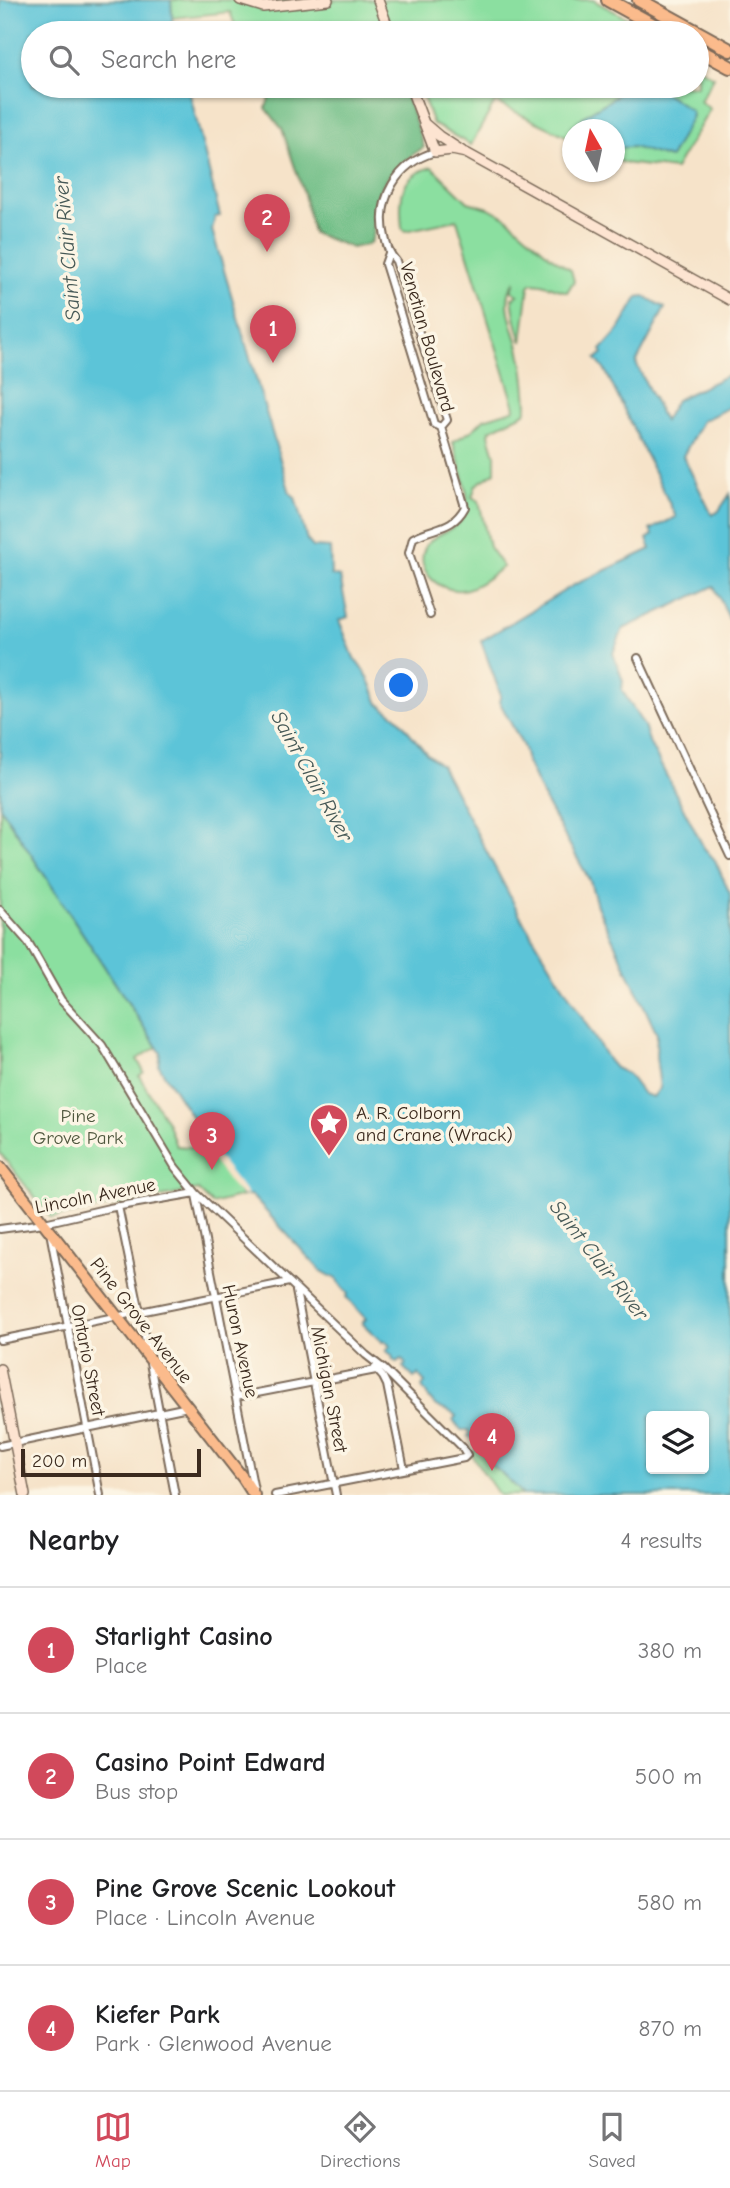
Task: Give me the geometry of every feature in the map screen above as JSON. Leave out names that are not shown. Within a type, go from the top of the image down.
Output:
[{"type":"highway","points":[[608,0],[646,21]]},
{"type":"highway","points":[[639,0],[677,21]]},
{"type":"highway","points":[[709,38],[730,50]]},
{"type":"highway","points":[[709,56],[730,67]]},
{"type":"main road","name":"Pine Grove Avenue","points":[[0,1167],[254,1495]]},
{"type":"street","points":[[240,0],[263,7],[328,0]]},
{"type":"street","points":[[378,0],[386,21]]},
{"type":"street","points":[[415,98],[435,152],[452,150],[466,153]]},
{"type":"street","points":[[424,122],[439,136],[466,153],[730,300]]},
{"type":"street","name":"Venetian Boulevard","points":[[435,152],[405,169],[388,192],[382,220],[389,253],[396,261],[447,420],[441,427]]},
{"type":"street","name":"Venetian Boulevard","points":[[389,253],[385,264],[434,424],[441,427],[465,507],[459,519],[444,528],[413,538],[409,552],[430,615]]},
{"type":"street","points":[[638,658],[730,856]]},
{"type":"street","points":[[0,910],[28,942],[61,1000],[102,1045],[176,1167],[196,1193],[295,1289],[384,1369],[467,1455],[464,1458],[275,1495]]},
{"type":"street","name":"Lincoln Avenue","points":[[0,1230],[47,1227],[118,1206],[196,1193]]},
{"type":"street","name":"Huron Avenue","points":[[196,1193],[254,1495]]},
{"type":"street","points":[[118,1206],[176,1495]]},
{"type":"street","name":"Ontario Street","points":[[47,1227],[100,1495]]},
{"type":"street","points":[[0,1340],[289,1282]]},
{"type":"street","name":"Michigan Street","points":[[295,1289],[335,1495]]},
{"type":"street","points":[[366,1355],[387,1385],[404,1469]]},
{"type":"street","points":[[0,1368],[25,1495]]},
{"type":"street","points":[[236,1397],[376,1370]]},
{"type":"street","points":[[0,1446],[188,1408]]},
{"type":"green space","points":[[171,0],[593,0],[632,21],[233,21],[230,12],[172,18]]},
{"type":"green space","points":[[269,98],[407,98],[424,147],[405,160],[383,185],[374,206],[373,235],[369,244],[352,248],[313,233],[304,194],[282,129],[266,108]]},
{"type":"green space","points":[[423,98],[702,98],[700,101],[710,109],[675,169],[625,163],[625,119],[562,119],[562,134],[495,102],[471,145],[433,124]]},
{"type":"green space","points":[[432,167],[468,202],[489,208],[507,218],[550,256],[571,270],[574,281],[567,292],[542,284],[532,283],[529,286],[522,342],[512,298],[518,295],[512,291],[515,281],[510,289],[508,308],[522,362],[527,406],[525,413],[490,430],[495,472],[476,485],[472,497],[479,501],[489,547],[503,567],[489,578],[461,590],[445,588],[438,584],[427,573],[422,558],[428,543],[454,526],[465,514],[466,490],[453,442],[484,419],[515,407],[457,220],[405,231],[402,228],[401,198],[407,182],[421,171]]},
{"type":"green space","name":"Pine Grove Park","points":[[0,807],[157,1047],[137,1059],[144,1072],[139,1076],[167,1122],[176,1146],[203,1148],[243,1196],[212,1204],[198,1190],[51,1218],[0,1153]]},
{"type":"green space","points":[[480,1446],[523,1495],[499,1495],[471,1454]]},
{"type":"water","name":"Saint Clair River","points":[[0,0],[171,0],[172,21],[21,21],[21,98],[191,98],[220,216],[215,217],[212,230],[290,493],[295,497],[307,540],[313,547],[330,548],[331,575],[340,577],[348,617],[339,620],[354,658],[368,677],[379,704],[397,717],[426,753],[441,765],[522,919],[609,1061],[615,1068],[628,1074],[643,1094],[653,1097],[660,1088],[656,1056],[657,1034],[597,906],[590,881],[544,799],[527,762],[524,748],[499,701],[501,696],[481,641],[574,585],[651,549],[647,539],[653,535],[650,530],[676,517],[606,372],[596,359],[619,330],[638,297],[644,296],[665,308],[636,363],[664,421],[676,400],[730,374],[730,407],[702,421],[683,456],[712,515],[718,512],[730,494],[730,621],[714,586],[623,629],[613,653],[623,681],[622,690],[644,726],[650,744],[704,848],[715,860],[730,894],[730,1495],[523,1495],[487,1460],[477,1443],[468,1436],[468,1430],[461,1430],[453,1420],[456,1416],[432,1402],[422,1387],[425,1383],[418,1375],[414,1378],[403,1367],[406,1364],[402,1359],[397,1362],[393,1360],[392,1355],[386,1351],[390,1346],[362,1323],[366,1319],[346,1297],[348,1294],[336,1279],[320,1270],[251,1195],[243,1196],[235,1187],[188,1126],[195,1122],[159,1066],[161,1053],[0,807]]},
{"type":"water","points":[[613,98],[673,98],[691,111],[692,116],[670,158],[633,147],[625,147],[625,119],[581,119]]},
{"type":"pier","points":[[190,1125],[198,1131],[248,1195],[243,1196],[234,1188],[200,1145],[189,1128]]},
{"type":"place","name":"Casino Point Edward","points":[[267,252]]},
{"type":"place","name":"Starlight Casino","points":[[273,363]]},
{"type":"place","name":"A. R. Colborn and Crane (Wrack)","points":[[329,1157]]},
{"type":"place","name":"Pine Grove Scenic Lookout","points":[[212,1170]]},
{"type":"place","name":"Kiefer Park","points":[[492,1471]]}]
